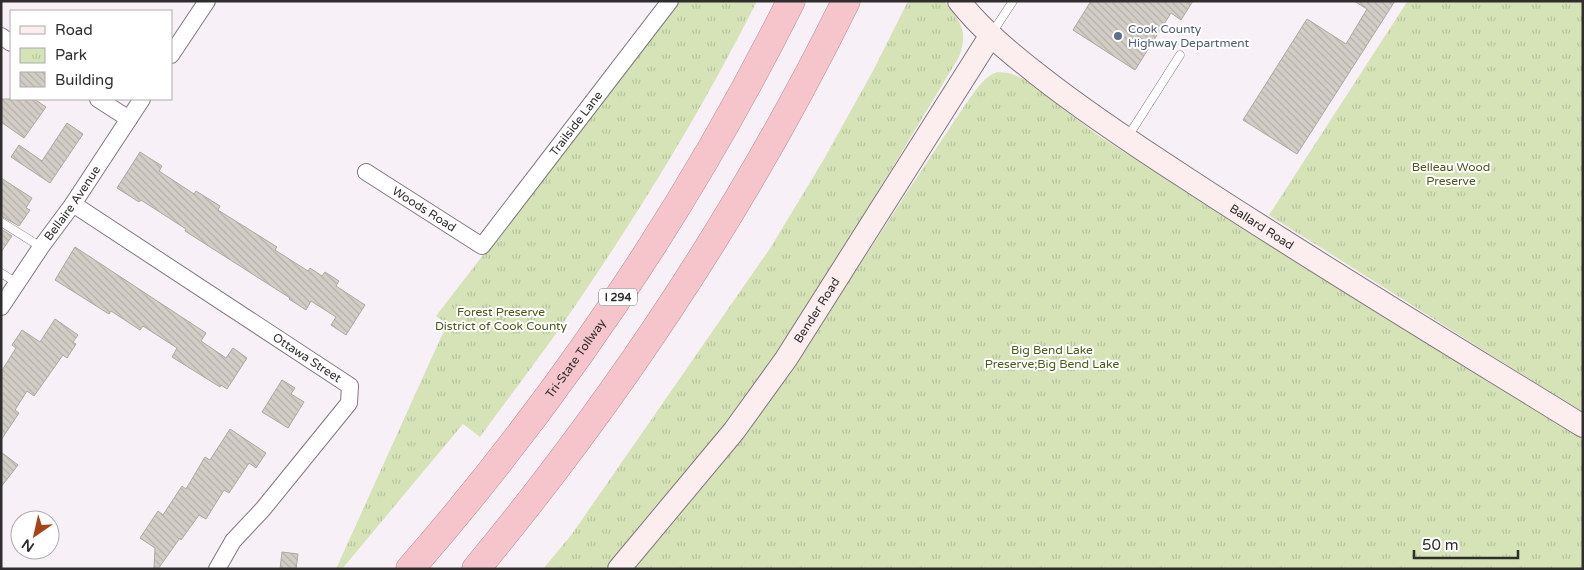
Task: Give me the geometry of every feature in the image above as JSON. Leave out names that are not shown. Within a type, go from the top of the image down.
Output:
[{"type":"highway","name":"Tri-State Tollway","points":[[410,569],[523,430],[660,235],[758,66],[791,1]]},
{"type":"highway","points":[[476,569],[598,412],[684,286],[749,181],[803,86],[846,1]]},
{"type":"street","points":[[172,54],[207,1]]},
{"type":"street","name":"Trailside Lane","points":[[482,246],[670,1]]},
{"type":"street","name":"Ballard Road","points":[[959,1],[991,35],[1019,60],[1077,106],[1126,140],[1252,222],[1583,426]]},
{"type":"street","name":"Bender Road","points":[[619,569],[734,431],[786,359],[991,35]]},
{"type":"street","points":[[100,100],[129,119]]},
{"type":"street","name":"Bellaire Avenue","points":[[1,307],[40,247],[73,204],[141,100]]},
{"type":"street","name":"Woods Road","points":[[366,172],[482,246]]},
{"type":"street","name":"Ottawa Street","points":[[73,204],[350,386],[349,403],[263,509],[233,541],[217,569]]},
{"type":"lane","points":[[991,35],[1013,1]]},
{"type":"lane","points":[[1126,140],[1180,55]]},
{"type":"lane","points":[[1,222],[40,247]]},
{"type":"lane","points":[[1,273],[17,283]]},
{"type":"green space","name":"Forest Preserve District of Cook County","points":[[679,1],[757,1],[710,89],[660,176],[550,342],[480,437],[463,424],[342,569],[336,569],[447,324],[436,316]]},
{"type":"green space","points":[[908,1],[944,1],[961,27],[963,33],[962,48],[959,57],[816,294],[780,350],[720,433],[633,539],[605,569],[543,569],[572,534],[771,247],[824,159],[874,69]]},
{"type":"green space","name":"Belleau Wood Preserve","points":[[1406,1],[1583,1],[1583,413],[1269,215]]},
{"type":"green space","name":"Big Bend Lake Preserve;Big Bend Lake","points":[[997,72],[1009,73],[1024,79],[1099,136],[1583,436],[1583,569],[631,569],[699,490],[738,441],[797,359],[965,105],[983,81]]},
{"type":"building","name":"Cook County Highway Department","points":[[1091,1],[1193,1],[1181,20],[1171,13],[1135,70],[1073,30]]},
{"type":"building","points":[[1354,1],[1395,1],[1297,154],[1243,120],[1307,19],[1346,44],[1367,9]]},
{"type":"building","points":[[1,99],[36,100],[46,107],[24,138],[1,122]]},
{"type":"building","points":[[67,123],[83,134],[50,183],[11,157],[19,145],[42,161]]},
{"type":"building","points":[[140,152],[162,166],[159,171],[194,194],[196,191],[220,206],[218,210],[277,247],[275,250],[308,271],[310,268],[322,276],[325,272],[339,281],[336,286],[365,305],[346,335],[331,325],[336,317],[311,301],[306,310],[185,231],[186,229],[141,200],[139,202],[117,188]]},
{"type":"building","points":[[1,178],[32,198],[26,208],[30,210],[19,226],[1,216]]},
{"type":"building","points":[[1,229],[12,236],[1,252]]},
{"type":"building","points":[[75,247],[206,333],[201,341],[226,358],[233,348],[247,358],[227,389],[221,385],[220,387],[172,357],[177,348],[143,326],[140,330],[111,311],[109,314],[55,280]]},
{"type":"building","points":[[55,319],[78,335],[73,342],[76,344],[67,358],[63,355],[34,396],[27,391],[15,410],[19,413],[1,440],[1,372],[16,348],[12,345],[22,330],[40,342]]},
{"type":"building","points":[[282,380],[295,388],[291,394],[304,402],[288,428],[262,412]]},
{"type":"building","points":[[230,429],[266,453],[256,468],[249,463],[229,493],[224,490],[206,519],[199,515],[158,569],[154,569],[155,548],[140,538],[158,511],[163,515],[182,486],[186,489],[205,457],[210,460]]},
{"type":"building","points":[[1,452],[18,465],[1,487]]},
{"type":"building","points":[[282,552],[298,554],[296,569],[280,569]]},
{"type":"place","name":"Cook County Highway Department","points":[[1118,36]]}]
